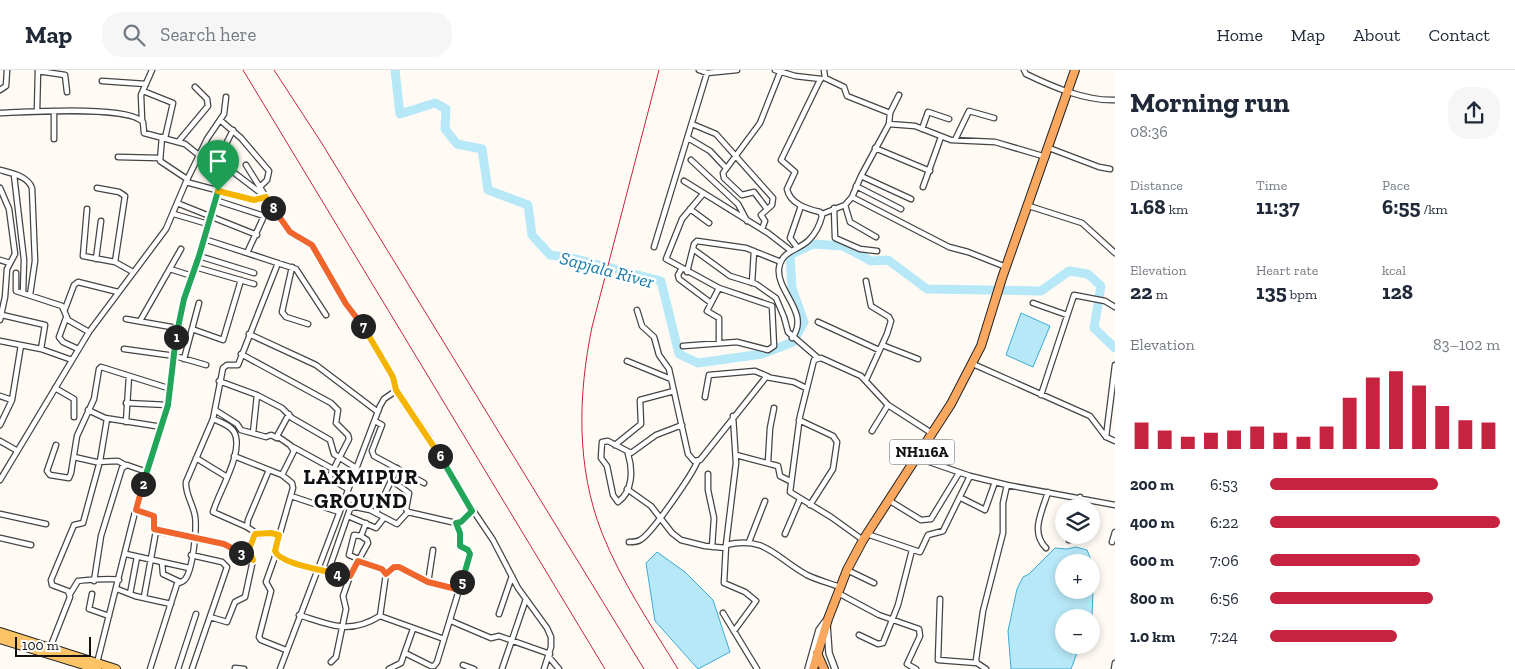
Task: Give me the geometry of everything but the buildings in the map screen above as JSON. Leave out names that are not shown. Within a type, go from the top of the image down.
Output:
[{"type":"highway","name":"NH116A","points":[[813,669],[847,570],[865,537],[933,434],[973,364],[987,330],[1002,278],[1029,206],[1075,70]]},
{"type":"highway","points":[[817,653],[824,669]]},
{"type":"main road","points":[[0,632],[97,666]]},
{"type":"main road","points":[[0,639],[97,666],[116,669]]},
{"type":"street","points":[[0,90],[6,86],[7,70]]},
{"type":"street","points":[[152,70],[140,101],[144,133],[185,144],[200,156],[217,162],[266,197]]},
{"type":"street","points":[[699,70],[707,73],[737,70]]},
{"type":"street","points":[[822,214],[801,206],[787,192],[795,172],[781,160],[823,79],[824,70]]},
{"type":"street","points":[[1024,70],[1026,74],[1068,91],[1090,98],[1115,100]]},
{"type":"street","points":[[37,111],[38,71],[56,72],[65,75],[67,92]]},
{"type":"street","points":[[767,209],[754,192],[742,195],[724,178],[723,173],[760,123],[779,71],[823,79],[844,87],[847,96],[890,113]]},
{"type":"street","points":[[654,247],[707,73]]},
{"type":"street","points":[[102,81],[146,84]]},
{"type":"street","points":[[178,142],[208,106],[207,99],[195,87]]},
{"type":"street","points":[[143,91],[173,103],[159,158]]},
{"type":"street","points":[[794,339],[798,323],[791,301],[779,277],[781,262],[790,250],[808,241],[822,214],[845,205],[852,197],[875,148],[889,124],[890,113],[899,95]]},
{"type":"street","points":[[0,480],[16,450],[89,332],[156,244],[174,214],[186,180],[200,156],[207,139],[220,120],[226,106],[226,97]]},
{"type":"street","points":[[0,113],[37,111],[113,113],[142,120]]},
{"type":"street","points":[[54,111],[54,138]]},
{"type":"street","points":[[955,140],[969,111],[994,118]]},
{"type":"street","points":[[922,129],[928,112],[949,119]]},
{"type":"street","points":[[220,120],[233,130],[269,171],[267,180],[260,187]]},
{"type":"street","points":[[889,124],[896,123],[922,129],[941,137],[955,140],[995,142],[1046,157]]},
{"type":"street","points":[[692,124],[710,130],[736,155],[773,198],[772,205],[761,215],[765,221],[762,229]]},
{"type":"street","points":[[217,162],[233,130]]},
{"type":"street","points":[[923,187],[941,137]]},
{"type":"street","points":[[688,138],[710,151],[726,168]]},
{"type":"street","points":[[875,148],[930,171]]},
{"type":"street","points":[[1048,148],[1110,169]]},
{"type":"street","points":[[118,157],[159,158],[186,180],[218,191],[254,200],[266,197]]},
{"type":"street","points":[[690,160],[738,204],[747,220]]},
{"type":"street","points":[[246,165],[290,232],[312,245],[346,304],[375,345],[393,377],[396,390],[429,437],[472,511],[493,540],[512,576],[551,637],[549,656],[544,669]]},
{"type":"street","points":[[0,170],[31,184],[35,261],[30,295]]},
{"type":"street","points":[[14,175],[24,260],[23,293]]},
{"type":"street","points":[[861,176],[911,199]]},
{"type":"street","points":[[684,181],[762,229],[790,250]]},
{"type":"street","points":[[856,186],[901,209]]},
{"type":"street","points":[[97,188],[119,192],[125,196],[115,262]]},
{"type":"street","points":[[0,189],[11,218],[15,254],[6,275],[1,318],[45,325],[42,349]]},
{"type":"street","points":[[97,666],[136,510],[168,405],[177,328],[218,191]]},
{"type":"street","points":[[683,346],[719,342],[744,343],[768,350],[774,346],[772,306],[719,288],[687,272],[666,257],[677,229],[703,194]]},
{"type":"street","points":[[852,197],[949,247],[968,252],[1006,267]]},
{"type":"street","points":[[215,200],[264,216]]},
{"type":"street","points":[[177,203],[257,234]]},
{"type":"street","points":[[247,253],[270,203]]},
{"type":"street","points":[[845,205],[850,222],[876,237]]},
{"type":"street","points":[[798,247],[790,238],[801,206]]},
{"type":"street","points":[[1029,206],[1082,223],[1115,253]]},
{"type":"street","points":[[834,208],[835,238],[860,249],[877,251]]},
{"type":"street","points":[[88,209],[83,256],[115,262],[133,272]]},
{"type":"street","points":[[690,209],[709,223]]},
{"type":"street","points":[[174,214],[208,224]]},
{"type":"street","points":[[96,259],[101,221]]},
{"type":"street","points":[[204,239],[292,267],[300,272],[326,315]]},
{"type":"street","points":[[687,272],[695,242],[700,241],[754,251],[781,262]]},
{"type":"street","points":[[693,248],[730,276],[752,283],[776,298],[788,332],[794,339],[818,358],[855,373],[866,380],[888,405],[933,434]]},
{"type":"street","points":[[140,321],[181,249]]},
{"type":"street","points":[[752,283],[754,251]]},
{"type":"street","points":[[199,256],[254,274]]},
{"type":"street","points":[[0,260],[10,263]]},
{"type":"street","points":[[150,669],[171,604],[180,582],[186,579],[189,568],[194,539],[195,514],[186,487],[213,419],[223,368],[227,365],[238,365],[278,263]]},
{"type":"street","points":[[195,267],[254,284]]},
{"type":"street","points":[[292,267],[282,312],[286,317],[308,324]]},
{"type":"street","points":[[682,268],[678,275],[679,279],[710,303]]},
{"type":"street","points":[[170,269],[192,276]]},
{"type":"street","points":[[16,273],[14,290],[65,309]]},
{"type":"street","points":[[192,329],[223,340],[241,280]]},
{"type":"street","points":[[866,281],[871,306],[889,317],[891,321],[866,380]]},
{"type":"street","points":[[78,350],[59,337],[66,318],[65,309],[74,285],[78,282],[118,292]]},
{"type":"street","points":[[719,288],[707,311],[718,318],[719,342]]},
{"type":"street","points":[[1041,395],[1074,295],[1101,300],[1115,307]]},
{"type":"street","points":[[184,359],[199,304]]},
{"type":"street","points":[[1033,304],[1067,315]]},
{"type":"street","points":[[637,310],[642,326],[654,337],[656,348],[669,369],[688,454],[691,460],[697,462]]},
{"type":"street","points":[[66,318],[89,332]]},
{"type":"street","points":[[126,319],[177,328]]},
{"type":"street","points":[[818,322],[879,350]]},
{"type":"street","points":[[249,334],[316,365],[378,412]]},
{"type":"street","points":[[0,341],[42,349],[72,360]]},
{"type":"street","points":[[0,425],[12,400],[21,345]]},
{"type":"street","points":[[882,345],[918,359]]},
{"type":"street","points":[[124,349],[175,356],[206,365]]},
{"type":"street","points":[[241,354],[331,403],[338,410],[336,423],[349,437],[329,478],[348,489]]},
{"type":"street","points":[[818,358],[814,360],[806,388],[790,481],[790,492],[865,537],[920,552],[928,535],[943,531],[970,476]]},
{"type":"street","points":[[627,360],[671,379]]},
{"type":"street","points":[[973,364],[1090,416],[1106,437],[1115,441]]},
{"type":"street","points":[[1106,437],[1115,365]]},
{"type":"street","points":[[56,445],[47,468],[48,474],[69,478],[77,436],[96,396],[100,368],[170,389]]},
{"type":"street","points":[[705,397],[710,375],[755,371],[769,377],[794,382],[806,388]]},
{"type":"street","points":[[126,422],[129,376]]},
{"type":"street","points":[[629,542],[640,541],[661,517],[697,462],[761,382],[769,377]]},
{"type":"street","points":[[219,381],[257,395],[289,414],[292,418],[331,442],[334,454],[356,468]]},
{"type":"street","points":[[55,388],[74,399],[74,417]]},
{"type":"street","points":[[280,669],[378,412],[384,399],[396,390]]},
{"type":"street","points":[[615,445],[641,424],[640,400],[674,391]]},
{"type":"street","points":[[253,433],[257,395]]},
{"type":"street","points":[[0,396],[12,400]]},
{"type":"street","points":[[126,403],[168,405]]},
{"type":"street","points":[[872,431],[888,405]]},
{"type":"street","points":[[768,462],[770,428],[774,408]]},
{"type":"street","points":[[88,410],[108,419],[162,427]]},
{"type":"street","points":[[215,410],[237,424],[241,430],[266,437],[272,435],[333,469]]},
{"type":"street","points":[[277,438],[289,414]]},
{"type":"street","points":[[733,416],[736,455],[726,546],[725,584],[737,588],[756,600],[734,631]]},
{"type":"street","points":[[70,594],[52,585],[51,580],[74,525],[83,523],[100,461],[108,419]]},
{"type":"street","points":[[213,419],[234,432],[234,456],[213,512],[214,514],[247,527],[255,534],[271,533],[279,535]]},
{"type":"street","points":[[800,420],[833,436],[837,442],[833,469],[810,505]]},
{"type":"street","points":[[375,421],[382,425],[372,454],[424,483]]},
{"type":"street","points":[[628,454],[656,434],[682,426]]},
{"type":"street","points":[[604,441],[615,445],[628,454],[632,475],[620,501],[616,502],[607,466],[601,455],[604,441]]},
{"type":"street","points":[[0,442],[16,450]]},
{"type":"street","points":[[282,476],[293,454],[293,448]]},
{"type":"street","points":[[736,455],[778,466],[780,476],[790,481]]},
{"type":"street","points":[[74,456],[100,461],[118,461],[148,472]]},
{"type":"street","points":[[234,456],[282,476],[292,483],[291,496],[279,535],[276,554],[266,582],[271,591],[259,637],[261,640],[286,650]]},
{"type":"street","points":[[196,458],[227,477]]},
{"type":"street","points":[[918,458],[970,476],[1007,485],[1115,505]]},
{"type":"street","points":[[94,581],[101,536],[122,468],[125,465]]},
{"type":"street","points":[[376,513],[397,468]]},
{"type":"street","points":[[247,527],[248,520],[269,470]]},
{"type":"street","points":[[890,501],[921,520],[931,519],[958,472]]},
{"type":"street","points":[[708,474],[708,490],[714,518],[712,547]]},
{"type":"street","points":[[391,480],[408,493],[406,509],[408,512]]},
{"type":"street","points":[[960,498],[985,510],[995,482]]},
{"type":"street","points":[[977,663],[978,636],[983,611],[1003,533],[1003,503],[1007,485]]},
{"type":"street","points":[[627,489],[651,506],[672,533],[681,540],[712,547],[749,542],[775,552],[808,576],[839,590],[892,620],[914,627],[920,632],[907,664],[916,669]]},
{"type":"street","points":[[1046,548],[1040,542],[1037,533],[1048,492]]},
{"type":"street","points":[[291,496],[339,512]]},
{"type":"street","points":[[785,534],[800,499]]},
{"type":"street","points":[[749,542],[765,501]]},
{"type":"street","points":[[326,571],[350,508],[354,505],[376,513],[383,519],[397,524],[408,512]]},
{"type":"street","points":[[136,510],[154,516],[153,527],[156,531],[144,597]]},
{"type":"street","points":[[408,512],[456,523],[461,522],[472,511]]},
{"type":"street","points":[[0,514],[46,524]]},
{"type":"street","points":[[348,516],[378,528],[383,519]]},
{"type":"street","points":[[405,653],[434,666],[451,621],[470,554],[468,550],[460,546],[460,533],[456,523]]},
{"type":"street","points":[[361,536],[366,524]]},
{"type":"street","points":[[156,531],[224,544],[253,560]]},
{"type":"street","points":[[1112,542],[1115,532]]},
{"type":"street","points":[[210,617],[229,621],[235,602],[245,597],[253,560],[249,549],[255,534]]},
{"type":"street","points":[[331,662],[336,657],[346,609],[343,596],[350,576],[358,561],[368,543],[361,536],[354,535],[348,551],[351,558],[358,561],[382,569],[386,574]]},
{"type":"street","points":[[0,538],[31,545]]},
{"type":"street","points":[[428,582],[433,550]]},
{"type":"street","points":[[860,635],[880,645],[892,620],[912,550]]},
{"type":"street","points":[[126,554],[189,568]]},
{"type":"street","points":[[276,554],[292,563],[350,576]]},
{"type":"street","points":[[191,555],[222,562],[226,567],[192,669]]},
{"type":"street","points":[[130,594],[137,557]]},
{"type":"street","points":[[162,562],[163,574],[180,582]]},
{"type":"street","points":[[380,616],[386,574],[394,567],[399,567],[428,582],[460,590]]},
{"type":"street","points":[[847,570],[874,583]]},
{"type":"street","points":[[499,614],[512,576]]},
{"type":"street","points":[[50,648],[70,594],[78,581],[94,581],[111,577],[119,580]]},
{"type":"street","points":[[117,589],[171,604]]},
{"type":"street","points":[[92,594],[89,608],[109,616]]},
{"type":"street","points":[[502,669],[526,599]]},
{"type":"street","points":[[940,599],[937,658],[941,662],[977,663],[986,669]]},
{"type":"street","points":[[723,613],[757,669]]},
{"type":"street","points":[[178,669],[196,614]]},
{"type":"street","points":[[299,615],[342,627],[355,628],[380,616],[444,639]]},
{"type":"street","points":[[451,621],[491,638],[499,636],[549,656],[558,669]]},
{"type":"street","points":[[808,669],[819,630],[828,621]]},
{"type":"street","points":[[828,621],[829,653],[835,669]]},
{"type":"street","points":[[389,669],[401,663],[413,629]]},
{"type":"street","points":[[960,663],[960,669]]},
{"type":"street","points":[[1114,669],[1115,663]]},
{"type":"street","points":[[463,665],[474,669]]},
{"type":"street","points":[[236,668],[244,669]]},
{"type":"water","points":[[1021,313],[1050,326],[1033,367],[1006,355]]},
{"type":"water","points":[[1076,547],[1087,550],[1089,554],[1055,554],[1055,599],[1093,599],[1092,609],[1055,609],[1055,654],[1077,654],[1071,669],[1011,669],[1008,631],[1017,589],[1023,577],[1029,574],[1055,548],[1067,549]]},
{"type":"water","points":[[657,552],[685,572],[713,600],[730,652],[698,669],[655,621],[646,563]]},
{"type":"waterway","name":"Sapjala River","points":[[395,70],[400,114],[435,103],[446,109],[445,129],[457,144],[482,149],[488,190],[528,205],[532,235],[550,255],[572,258],[661,281],[679,354],[698,363],[762,354],[793,342],[804,322],[792,288],[790,255],[813,244],[843,246],[871,261],[888,260],[927,289],[1041,291],[1069,271],[1088,274],[1101,286],[1094,328],[1115,348]]},
{"type":"railway","points":[[243,70],[605,669]]},
{"type":"railway","points":[[274,70],[321,142],[644,669]]},
{"type":"railway","points":[[659,70],[592,327],[584,379],[582,431],[588,483],[602,533],[627,586],[678,669]]},
{"type":"district","name":"LAXMIPUR GROUND","points":[[361,489]]},
{"type":"route","points":[[218,191],[257,201],[266,197],[290,232],[312,245],[350,311],[361,323],[375,345],[393,377],[396,390],[410,407],[429,437],[472,511],[461,522],[456,523],[456,528],[460,532],[460,546],[468,550],[470,554],[460,590],[428,582],[396,566],[386,574],[382,569],[358,561],[352,574],[347,577],[292,563],[276,554],[279,535],[271,533],[255,534],[249,549],[253,560],[237,550],[214,541],[156,531],[153,527],[155,517],[136,510],[168,405],[177,328],[187,287],[199,256],[218,191]]}]
